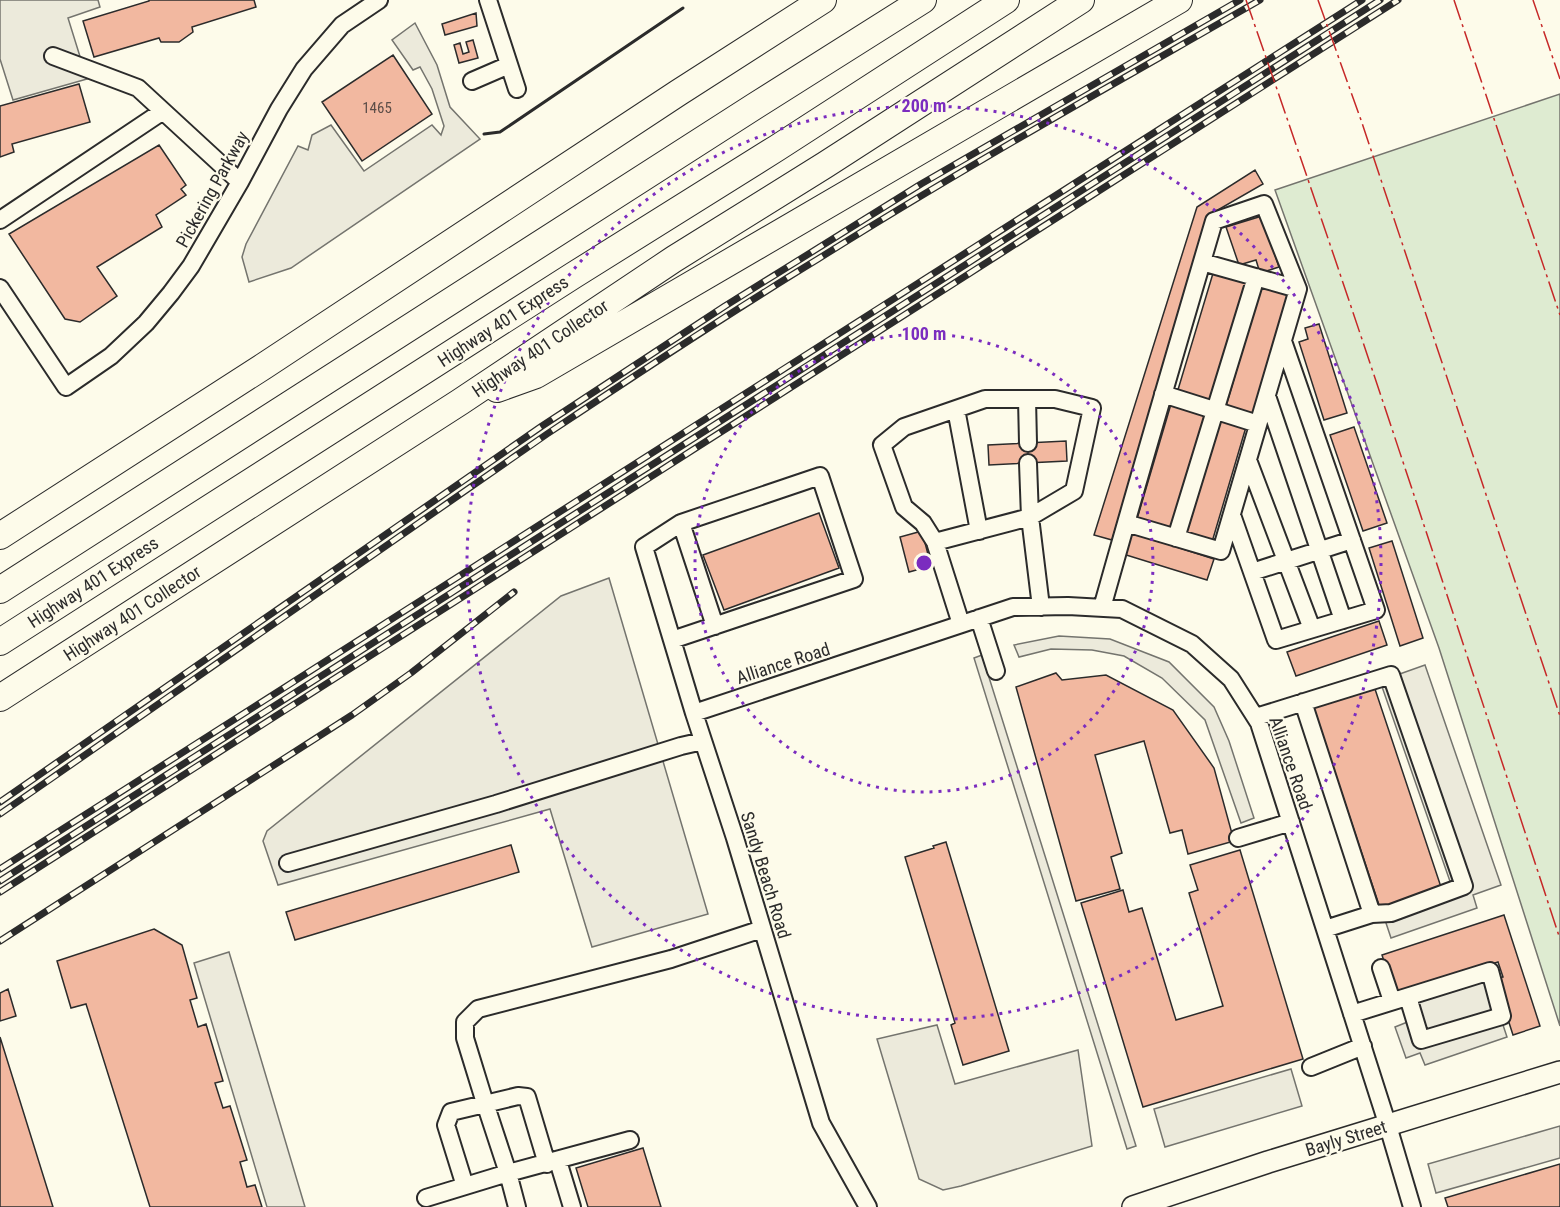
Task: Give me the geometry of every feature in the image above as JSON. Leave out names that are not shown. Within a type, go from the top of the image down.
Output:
[{"type":"highway","points":[[0,536],[823,0]]},
{"type":"highway","points":[[0,590],[923,0]]},
{"type":"highway","name":"Highway 401 Express","points":[[0,642],[544,294],[787,142],[1006,0]]},
{"type":"highway","name":"Highway 401 Collector","points":[[0,698],[460,402],[674,259],[1081,0]]},
{"type":"highway","points":[[460,402],[536,375],[1179,0]]},
{"type":"main road","name":"Bayly Street","points":[[1133,1207],[1268,1162],[1560,1072]]},
{"type":"street","name":"Pickering Parkway","points":[[0,288],[66,387],[111,356],[146,323],[191,266],[304,69],[342,25],[379,0]]},
{"type":"street","points":[[488,0],[517,89]]},
{"type":"street","points":[[53,56],[138,88],[240,182]]},
{"type":"street","points":[[472,81],[509,65]]},
{"type":"street","points":[[0,220],[163,111]]},
{"type":"street","points":[[1102,608],[1126,523],[1163,394],[1214,221],[1264,204],[1298,289],[1221,551],[1126,523]]},
{"type":"street","points":[[1202,262],[1298,289]]},
{"type":"street","points":[[1176,538],[1256,277]]},
{"type":"street","points":[[1232,514],[1276,640],[1377,610],[1283,341]]},
{"type":"street","points":[[1163,394],[1258,424]]},
{"type":"street","points":[[1267,396],[1343,620]]},
{"type":"street","points":[[935,542],[1030,517],[1074,491],[1092,408],[1055,399],[985,399],[904,427],[882,445],[904,507],[923,523],[935,542],[961,624]]},
{"type":"street","points":[[1026,399],[1028,443]]},
{"type":"street","points":[[956,409],[979,531]]},
{"type":"street","points":[[1248,460],[1312,629]]},
{"type":"street","points":[[1028,463],[1030,517],[1041,607]]},
{"type":"street","points":[[672,640],[715,626],[854,579],[820,476],[681,523],[715,626]]},
{"type":"street","name":"Sandy Beach Road","points":[[681,523],[644,547],[821,1123],[868,1207]]},
{"type":"street","points":[[1252,572],[1352,540]]},
{"type":"street","name":"Alliance Road","points":[[694,713],[1013,607],[1122,609],[1192,644],[1231,679],[1259,723],[1412,1207]]},
{"type":"street","points":[[980,618],[996,671]]},
{"type":"street","points":[[1256,717],[1391,675],[1464,886],[1391,913],[1372,915],[1325,929]]},
{"type":"street","points":[[1303,702],[1372,915]]},
{"type":"street","points":[[288,863],[496,804],[703,741]]},
{"type":"street","points":[[1238,838],[1291,822]]},
{"type":"street","points":[[518,1207],[465,1038],[465,1022],[478,1009],[671,959],[762,929]]},
{"type":"street","points":[[1352,1014],[1400,999],[1490,971],[1502,1016],[1421,1040],[1400,999],[1381,968]]},
{"type":"street","points":[[1311,1067],[1362,1046]]},
{"type":"street","points":[[465,1186],[454,1170],[446,1125],[451,1112],[518,1096],[527,1097],[572,1207]]},
{"type":"street","points":[[426,1198],[630,1140]]},
{"type":"green space","points":[[1560,94],[1560,1026],[1439,648],[1275,190]]},
{"type":"shaded area","points":[[0,0],[98,0],[100,7],[68,18],[87,79],[13,100],[0,59]]},
{"type":"shaded area","points":[[415,23],[437,65],[450,107],[480,139],[291,268],[249,282],[242,257],[246,244],[298,146],[308,150],[312,135],[331,125],[364,171],[432,125],[441,135],[444,126],[432,89],[420,67],[413,70],[392,40]]},
{"type":"shaded area","points":[[609,578],[708,914],[592,947],[550,809],[278,885],[263,841],[267,831],[561,596]]},
{"type":"shaded area","points":[[1059,636],[1110,639],[1169,662],[1214,707],[1229,741],[1254,818],[1241,823],[1205,720],[1162,678],[1124,656],[1092,650],[1051,649],[1019,657],[1014,645]]},
{"type":"shaded area","points":[[982,655],[1136,1146],[1127,1149],[974,658]]},
{"type":"shaded area","points":[[1425,665],[1501,885],[1473,895],[1477,908],[1391,938],[1382,911],[1452,887],[1380,681]]},
{"type":"shaded area","points":[[229,952],[305,1207],[267,1207],[194,963]]},
{"type":"shaded area","points":[[1485,971],[1507,1037],[1425,1065],[1420,1053],[1406,1058],[1395,1027],[1410,1021],[1403,999]]},
{"type":"shaded area","points":[[937,1025],[955,1084],[1078,1050],[1092,1146],[943,1190],[919,1179],[877,1039]]},
{"type":"shaded area","points":[[1291,1069],[1302,1106],[1165,1147],[1154,1109]]},
{"type":"shaded area","points":[[1560,1126],[1560,1158],[1436,1193],[1428,1164]]},
{"type":"building","points":[[149,0],[254,0],[256,7],[192,27],[193,32],[179,42],[161,42],[159,38],[94,57],[83,21]]},
{"type":"building","points":[[476,13],[477,26],[445,35],[442,24]]},
{"type":"building","points":[[473,40],[478,58],[459,63],[454,45],[460,43],[463,54],[469,52],[466,42]]},
{"type":"building","points":[[393,55],[432,114],[362,161],[322,102]]},
{"type":"building","points":[[79,84],[90,122],[12,144],[14,152],[0,157],[0,106]]},
{"type":"building","points":[[159,145],[186,185],[181,189],[186,195],[156,215],[162,227],[97,267],[117,296],[80,322],[65,319],[9,234]]},
{"type":"building","points":[[1255,170],[1263,184],[1209,215],[1112,540],[1094,535],[1197,207]]},
{"type":"building","points":[[1262,216],[1279,267],[1260,273],[1256,260],[1239,265],[1226,227]]},
{"type":"building","points":[[1214,270],[1248,280],[1211,403],[1177,393]]},
{"type":"building","points":[[1261,287],[1289,295],[1254,414],[1226,406]]},
{"type":"building","points":[[1319,324],[1347,413],[1324,420],[1299,342],[1308,339],[1305,328]]},
{"type":"building","points":[[1171,404],[1206,414],[1172,529],[1137,519]]},
{"type":"building","points":[[1218,418],[1246,427],[1212,542],[1184,534]]},
{"type":"building","points":[[1354,427],[1387,523],[1363,531],[1330,435]]},
{"type":"building","points":[[1066,441],[1067,461],[989,465],[988,445]]},
{"type":"building","points":[[819,513],[839,568],[724,610],[703,555]]},
{"type":"building","points":[[922,531],[931,566],[909,572],[900,537]]},
{"type":"building","points":[[1130,532],[1214,559],[1207,580],[1123,554]]},
{"type":"building","points":[[1392,541],[1423,638],[1400,646],[1369,548]]},
{"type":"building","points":[[1379,621],[1387,645],[1296,676],[1287,652]]},
{"type":"building","points":[[1056,673],[1062,680],[1106,675],[1173,710],[1214,768],[1234,841],[1188,854],[1182,830],[1170,833],[1144,741],[1095,755],[1122,853],[1111,857],[1120,889],[1076,901],[1016,687]]},
{"type":"building","points":[[1374,686],[1441,887],[1380,908],[1313,707]]},
{"type":"building","points":[[946,842],[1009,1051],[963,1065],[951,1025],[955,1023],[905,857]]},
{"type":"building","points":[[511,845],[519,872],[295,940],[286,912]]},
{"type":"building","points":[[1240,850],[1303,1059],[1143,1107],[1081,903],[1123,890],[1129,912],[1142,908],[1176,1020],[1223,1006],[1189,893],[1198,890],[1190,865]]},
{"type":"building","points":[[1504,915],[1540,1026],[1513,1035],[1495,979],[1503,977],[1498,962],[1395,996],[1382,955]]},
{"type":"building","points":[[154,929],[182,945],[197,998],[190,1000],[198,1027],[206,1024],[223,1081],[215,1083],[223,1108],[230,1106],[247,1160],[240,1162],[247,1187],[255,1185],[262,1207],[150,1207],[86,1004],[71,1008],[57,961]]},
{"type":"building","points":[[8,989],[16,1016],[0,1021],[0,993]]},
{"type":"building","points":[[0,1037],[53,1207],[0,1207]]},
{"type":"building","points":[[643,1148],[661,1207],[588,1207],[576,1168]]},
{"type":"building","points":[[1560,1164],[1560,1207],[1448,1207],[1445,1198]]},
{"type":"railway","points":[[0,802],[542,426],[725,306],[921,184],[1240,0]]},
{"type":"railway","points":[[0,814],[547,434],[716,323],[927,192],[1260,0]]},
{"type":"railway","points":[[0,869],[1362,0]]},
{"type":"railway","points":[[0,881],[1380,0]]},
{"type":"railway","points":[[0,892],[1398,0]]},
{"type":"railway","points":[[0,941],[352,715],[411,673],[514,592]]},
{"type":"wall","points":[[484,134],[500,132],[683,8]]},
{"type":"power","points":[[1246,0],[1366,351],[1560,939]]},
{"type":"power","points":[[1318,0],[1361,120],[1560,716]]},
{"type":"power","points":[[1454,0],[1560,315]]},
{"type":"power","points":[[1533,0],[1560,79]]}]
